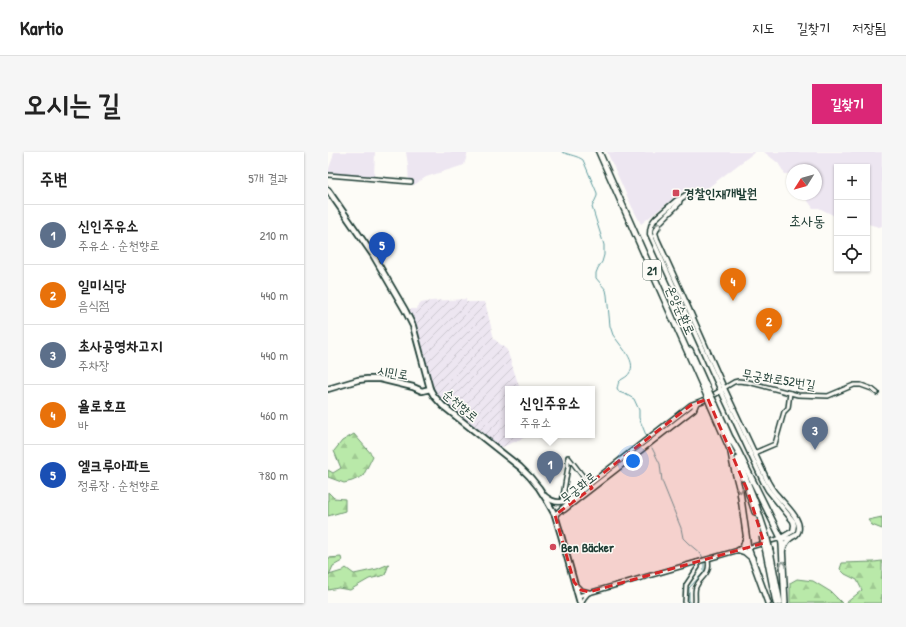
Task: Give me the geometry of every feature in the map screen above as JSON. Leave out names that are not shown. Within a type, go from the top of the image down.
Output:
[{"type":"highway","name":"온양순환로","points":[[599,152],[706,389]]},
{"type":"highway","name":"온양순환로","points":[[602,152],[706,389]]},
{"type":"highway","name":"21","points":[[706,389],[748,492],[764,536]]},
{"type":"highway","name":"21","points":[[713,405],[731,440],[755,502],[780,603]]},
{"type":"highway","points":[[731,440],[781,538],[785,603]]},
{"type":"highway","points":[[731,452],[740,491],[748,548],[768,603]]},
{"type":"highway","points":[[778,532],[786,535]]},
{"type":"highway","points":[[747,537],[743,548],[740,550],[745,552],[753,559]]},
{"type":"highway","name":"21","points":[[768,551],[776,603]]},
{"type":"main road","name":"순천향로","points":[[328,190],[372,255],[405,310],[413,326],[430,389],[437,400],[520,467],[530,476],[543,494],[555,516],[581,603]]},
{"type":"main road","name":"시민로","points":[[328,389],[358,380],[380,379],[422,391],[430,389]]},
{"type":"main road","points":[[428,380],[422,391],[437,400]]},
{"type":"street","points":[[328,175],[411,182]]},
{"type":"street","points":[[578,596],[748,548],[781,538],[793,531],[793,521],[768,490],[763,481],[650,234],[650,228],[653,221],[677,200],[686,195]]},
{"type":"street","name":"무궁화로52번길","points":[[722,390],[734,382],[748,382],[798,395],[828,396],[854,385],[862,385],[877,393]]},
{"type":"street","points":[[722,390],[772,488],[798,521],[797,532],[785,544],[782,551]]},
{"type":"street","name":"무궁화로","points":[[555,516],[691,405],[696,404],[722,390]]},
{"type":"street","points":[[754,454],[775,444],[784,412],[788,408],[790,393]]},
{"type":"street","points":[[562,502],[568,467],[568,457],[591,486]]},
{"type":"street","name":"무궁화로","points":[[555,516],[577,494],[591,486]]},
{"type":"street","points":[[543,494],[554,501],[562,502],[569,500],[577,494]]},
{"type":"street","points":[[781,538],[784,539],[792,537]]},
{"type":"street","points":[[696,603],[695,589],[707,573],[709,566],[708,559]]},
{"type":"street","points":[[685,603],[686,585],[698,567],[697,562]]},
{"type":"street","points":[[574,582],[577,588],[589,592]]},
{"type":"street","points":[[581,603],[589,592]]},
{"type":"highlighted area","points":[[708,399],[748,492],[764,543],[589,592],[581,590],[574,582],[555,515],[592,488],[589,484],[691,405]]},
{"type":"shaded area","points":[[334,152],[375,152],[374,177],[329,173],[328,171]]},
{"type":"shaded area","points":[[406,152],[468,152],[464,165],[426,177],[414,185],[409,185]]},
{"type":"shaded area","name":"경찰인재개발원","points":[[607,152],[755,152],[693,199],[685,189],[641,224]]},
{"type":"shaded area","points":[[764,152],[882,152],[882,226],[879,227],[870,225],[870,164],[834,164],[834,216],[819,208],[813,208],[807,200],[822,200],[822,164],[786,164],[785,174],[778,163]]},
{"type":"shaded area","points":[[466,299],[466,302],[485,302],[494,339],[507,350],[519,386],[505,386],[505,438],[523,438],[500,448],[451,410],[435,394],[416,329],[407,309],[416,309],[421,303]]},
{"type":"green space","points":[[354,434],[373,456],[363,476],[344,483],[328,477],[328,470],[333,473],[341,468],[334,451],[342,441]]},
{"type":"green space","points":[[328,492],[334,498],[345,499],[345,511],[328,516]]},
{"type":"green space","points":[[882,517],[882,529],[872,525],[868,520]]},
{"type":"green space","points":[[341,557],[342,561],[333,566],[329,575],[342,571],[346,568],[354,574],[377,569],[389,564],[385,575],[369,579],[350,590],[338,588],[328,590],[328,558]]},
{"type":"green space","points":[[882,561],[882,603],[846,603],[862,590],[857,580],[845,574],[840,569],[842,563]]},
{"type":"green space","points":[[797,579],[813,581],[831,592],[842,603],[790,603],[790,583]]},
{"type":"waterway","points":[[562,152],[579,157],[583,160],[597,193],[592,207],[604,245],[604,255],[596,273],[596,278],[606,290],[610,326],[613,335],[625,351]]},
{"type":"waterway","points":[[626,352],[631,361],[632,367],[627,376],[619,382],[617,388],[619,392],[634,399],[639,410],[639,418],[646,435]]},
{"type":"waterway","points":[[652,448],[660,464],[662,481],[681,528],[683,538],[701,554],[703,558]]},
{"type":"waterway","points":[[689,603],[689,588],[704,572],[704,563]]},
{"type":"place","name":"경찰인재개발원","points":[[676,193]]},
{"type":"place","name":"엘크루아파트","points":[[382,265]]},
{"type":"place","name":"욜로호프","points":[[733,301]]},
{"type":"place","name":"일미식당","points":[[769,341]]},
{"type":"place","name":"초사공영차고지","points":[[815,450]]},
{"type":"place","name":"신인주유소","points":[[550,484]]},
{"type":"place","name":"Ben Bäcker","points":[[553,547]]},
{"type":"district","name":"초사동","points":[[807,220]]}]
